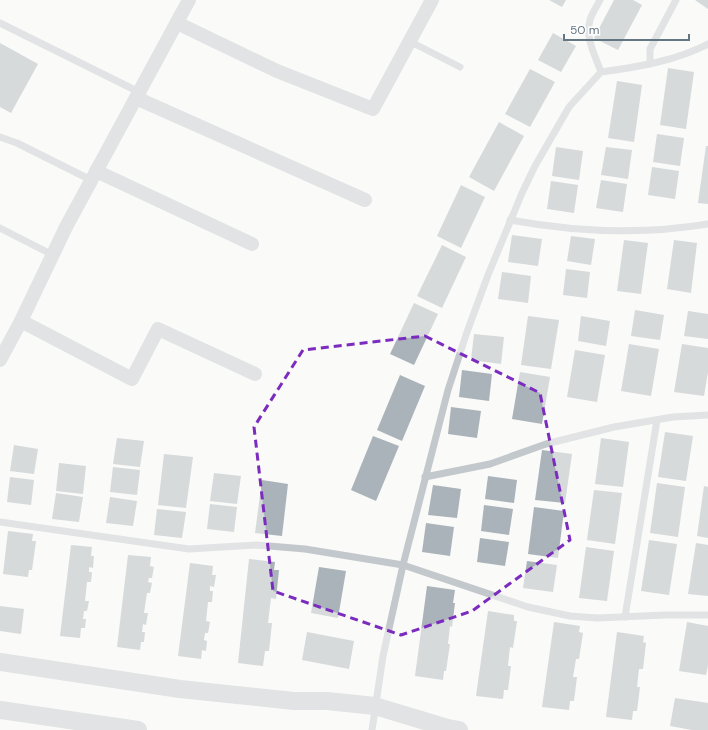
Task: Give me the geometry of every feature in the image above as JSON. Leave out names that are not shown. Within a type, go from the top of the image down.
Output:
[{"type":"street","points":[[0,360],[21,321],[66,227],[189,0]]},
{"type":"street","points":[[177,23],[277,71],[373,109],[432,0]]},
{"type":"street","points":[[137,95],[364,200]]},
{"type":"street","points":[[94,176],[252,244]]},
{"type":"street","points":[[21,321],[132,379],[158,329],[256,374]]},
{"type":"street","points":[[0,662],[180,689],[294,702],[327,701],[376,706],[459,730]]},
{"type":"street","points":[[0,710],[138,730]]},
{"type":"lane","points":[[600,0],[590,19],[588,32],[590,43],[601,72]]},
{"type":"lane","points":[[650,64],[650,49],[676,0]]},
{"type":"lane","points":[[0,23],[137,95]]},
{"type":"lane","points":[[409,41],[460,66]]},
{"type":"lane","points":[[372,730],[383,656],[403,565],[448,390],[488,275],[522,193],[551,136],[569,107],[601,72],[650,64],[678,56],[708,44]]},
{"type":"lane","points":[[0,137],[94,176]]},
{"type":"lane","points":[[510,220],[553,227],[602,230],[657,230],[708,224]]},
{"type":"lane","points":[[0,228],[53,255]]},
{"type":"lane","points":[[425,477],[490,464],[546,444],[614,427],[673,417],[708,415]]},
{"type":"lane","points":[[624,618],[657,420]]},
{"type":"lane","points":[[0,522],[189,549],[257,545],[279,546],[403,565],[508,601],[542,611],[570,616],[624,618],[665,615],[708,615]]},
{"type":"highlighted area","points":[[425,336],[540,393],[570,540],[472,611],[401,635],[273,591],[254,427],[303,350]]},
{"type":"building","points":[[549,0],[566,0],[562,7]]},
{"type":"building","points":[[614,0],[633,0],[642,5],[618,50],[594,38]]},
{"type":"building","points":[[695,0],[708,0],[708,9]]},
{"type":"building","points":[[553,33],[576,46],[561,72],[538,60]]},
{"type":"building","points":[[0,43],[38,64],[11,113],[0,107]]},
{"type":"building","points":[[668,68],[694,72],[686,129],[660,125]]},
{"type":"building","points":[[530,69],[555,82],[530,127],[505,114]]},
{"type":"building","points":[[617,81],[642,85],[634,142],[608,138]]},
{"type":"building","points":[[499,122],[524,136],[494,191],[469,177]]},
{"type":"building","points":[[657,134],[684,138],[680,166],[653,162]]},
{"type":"building","points":[[706,146],[708,146],[708,204],[698,203]]},
{"type":"building","points":[[556,147],[583,151],[579,180],[552,176]]},
{"type":"building","points":[[606,147],[632,150],[628,179],[601,175]]},
{"type":"building","points":[[652,167],[679,171],[675,199],[648,195]]},
{"type":"building","points":[[601,180],[627,184],[623,212],[596,208]]},
{"type":"building","points":[[551,181],[578,185],[574,213],[547,209]]},
{"type":"building","points":[[461,185],[485,197],[461,248],[437,236]]},
{"type":"building","points":[[512,235],[542,239],[538,266],[508,262]]},
{"type":"building","points":[[571,236],[595,239],[591,265],[567,261]]},
{"type":"building","points":[[624,240],[648,243],[641,294],[617,291]]},
{"type":"building","points":[[674,240],[697,243],[691,293],[667,289]]},
{"type":"building","points":[[442,245],[466,257],[442,308],[417,296]]},
{"type":"building","points":[[566,269],[590,272],[587,298],[563,295]]},
{"type":"building","points":[[502,272],[531,276],[528,303],[498,299]]},
{"type":"building","points":[[414,303],[438,314],[414,365],[390,354]]},
{"type":"building","points":[[635,310],[664,315],[660,340],[631,336]]},
{"type":"building","points":[[688,311],[708,314],[708,339],[684,336]]},
{"type":"building","points":[[528,316],[559,320],[551,369],[521,365]]},
{"type":"building","points":[[581,316],[610,321],[606,346],[578,341]]},
{"type":"building","points":[[474,334],[504,337],[501,364],[471,360]]},
{"type":"building","points":[[629,344],[659,349],[651,396],[621,391]]},
{"type":"building","points":[[682,344],[708,348],[708,372],[704,396],[674,392]]},
{"type":"building","points":[[575,350],[605,355],[597,402],[567,397]]},
{"type":"building","points":[[462,370],[492,374],[489,401],[459,397]]},
{"type":"building","points":[[520,372],[550,377],[542,424],[512,419]]},
{"type":"building","points":[[400,375],[425,386],[402,441],[377,430]]},
{"type":"building","points":[[451,407],[481,411],[477,438],[448,434]]},
{"type":"building","points":[[665,432],[693,436],[686,481],[658,477]]},
{"type":"building","points":[[373,436],[399,446],[376,501],[351,490]]},
{"type":"building","points":[[117,438],[144,441],[140,467],[113,464]]},
{"type":"building","points":[[601,438],[629,442],[623,487],[595,484]]},
{"type":"building","points":[[14,445],[38,449],[34,474],[10,471]]},
{"type":"building","points":[[542,450],[572,454],[565,503],[535,500]]},
{"type":"building","points":[[164,454],[193,457],[186,508],[158,505]]},
{"type":"building","points":[[59,463],[86,466],[83,494],[56,491]]},
{"type":"building","points":[[113,467],[140,470],[137,495],[110,492]]},
{"type":"building","points":[[214,473],[241,476],[237,504],[210,501]]},
{"type":"building","points":[[488,476],[517,480],[514,503],[485,499]]},
{"type":"building","points":[[10,477],[34,480],[31,505],[7,502]]},
{"type":"building","points":[[262,480],[288,484],[282,536],[255,533]]},
{"type":"building","points":[[657,483],[685,487],[678,537],[650,533]]},
{"type":"building","points":[[433,485],[461,489],[457,518],[428,515]]},
{"type":"building","points":[[704,486],[708,487],[708,538],[697,536]]},
{"type":"building","points":[[594,490],[622,493],[615,544],[587,540]]},
{"type":"building","points":[[56,493],[83,497],[79,522],[52,519]]},
{"type":"building","points":[[110,497],[137,501],[133,526],[106,523]]},
{"type":"building","points":[[210,504],[237,507],[234,532],[207,529]]},
{"type":"building","points":[[484,505],[513,509],[509,535],[481,531]]},
{"type":"building","points":[[534,507],[564,511],[558,558],[528,554]]},
{"type":"building","points":[[157,509],[186,512],[182,538],[154,535]]},
{"type":"building","points":[[426,523],[454,527],[450,556],[422,552]]},
{"type":"building","points":[[8,531],[33,534],[32,541],[36,541],[32,570],[29,570],[28,577],[3,574]]},
{"type":"building","points":[[480,538],[509,542],[505,566],[477,562]]},
{"type":"building","points":[[649,540],[677,544],[669,595],[641,591]]},
{"type":"building","points":[[696,543],[708,545],[708,596],[688,594]]},
{"type":"building","points":[[71,545],[92,547],[91,556],[94,556],[93,568],[89,567],[89,572],[92,572],[91,582],[87,582],[85,601],[89,601],[87,611],[84,611],[83,619],[86,619],[85,628],[81,628],[80,638],[60,636]]},
{"type":"building","points":[[586,547],[614,551],[607,601],[579,598]]},
{"type":"building","points":[[128,555],[151,557],[150,566],[154,567],[152,578],[149,578],[148,582],[152,583],[150,593],[147,593],[144,613],[148,613],[146,625],[143,624],[142,632],[145,632],[144,642],[141,642],[140,650],[117,647]]},
{"type":"building","points":[[249,559],[275,562],[274,570],[279,570],[276,599],[271,598],[268,623],[272,623],[269,651],[265,651],[263,666],[238,663]]},
{"type":"building","points":[[527,561],[557,565],[553,592],[523,588]]},
{"type":"building","points":[[190,563],[213,566],[212,575],[216,575],[214,587],[210,586],[210,591],[213,591],[212,602],[208,602],[206,621],[210,622],[208,633],[205,633],[204,640],[207,641],[206,651],[202,650],[201,659],[178,656]]},
{"type":"building","points":[[319,567],[346,571],[338,618],[311,613]]},
{"type":"building","points":[[427,586],[455,590],[452,627],[450,626],[448,644],[450,644],[446,671],[444,671],[443,680],[415,676]]},
{"type":"building","points":[[0,606],[24,609],[21,634],[0,631]]},
{"type":"building","points":[[488,611],[514,615],[514,621],[517,621],[513,648],[510,647],[508,666],[511,666],[508,690],[504,690],[503,699],[476,696]]},
{"type":"building","points":[[554,622],[580,626],[579,632],[583,633],[579,659],[576,659],[573,677],[577,677],[574,701],[570,701],[569,710],[542,707]]},
{"type":"building","points":[[687,622],[708,626],[708,666],[706,675],[679,671]]},
{"type":"building","points":[[307,632],[354,641],[349,669],[302,660]]},
{"type":"building","points":[[617,632],[644,636],[643,642],[646,643],[643,669],[639,669],[637,687],[640,687],[637,711],[633,711],[632,720],[606,717]]},
{"type":"building","points":[[675,698],[708,703],[708,730],[692,730],[670,726]]}]
